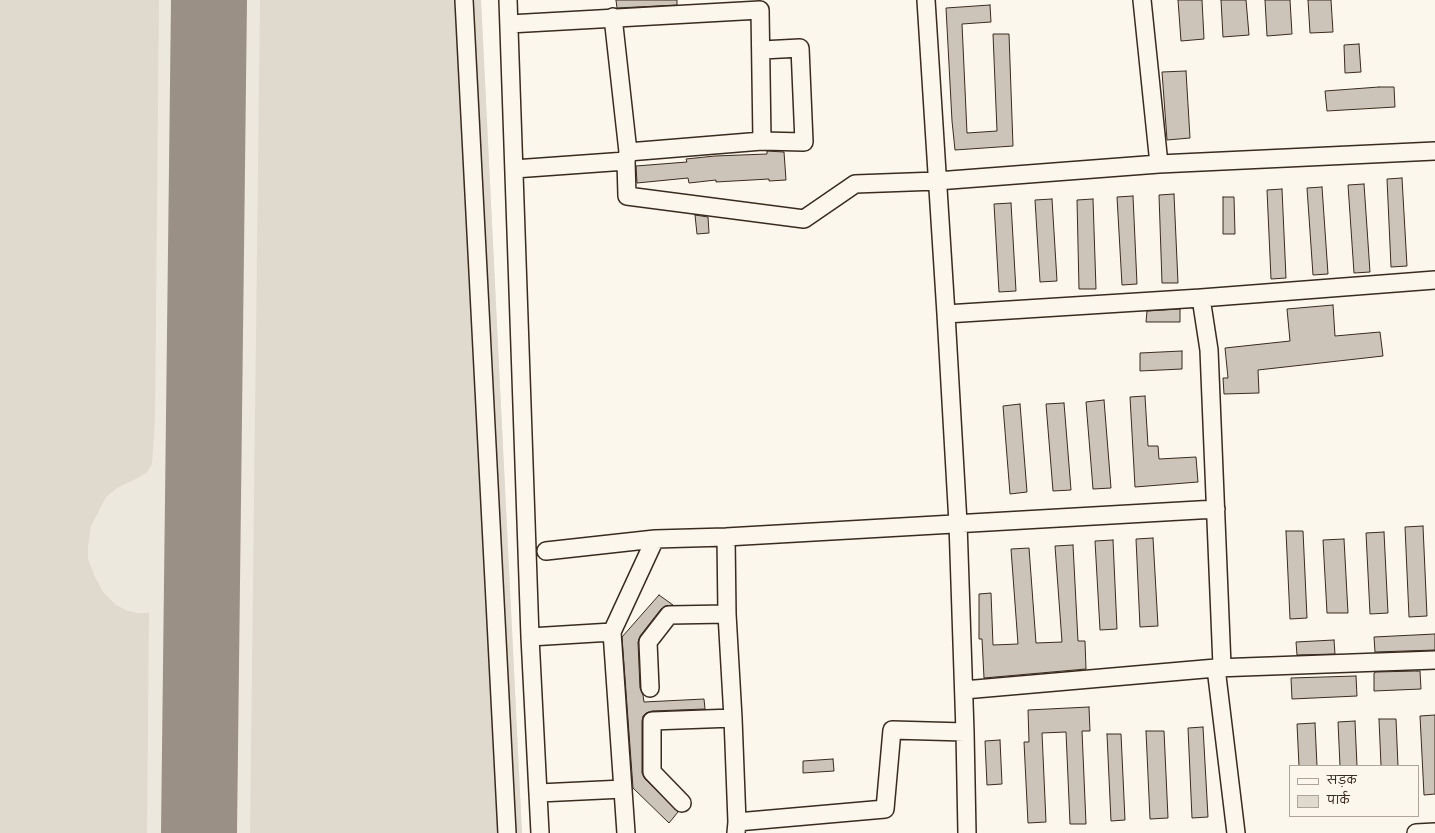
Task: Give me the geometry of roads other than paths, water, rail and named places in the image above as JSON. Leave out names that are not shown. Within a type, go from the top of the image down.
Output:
[{"type":"street","points":[[464,0],[507,833]]},
{"type":"street","points":[[508,0],[530,637],[540,833]]},
{"type":"street","points":[[926,0],[958,523],[966,732],[967,833]]},
{"type":"street","points":[[1142,0],[1159,164]]},
{"type":"street","points":[[509,24],[760,10],[762,50],[762,141]]},
{"type":"street","points":[[613,17],[627,157],[627,196],[804,219],[855,184],[937,181],[1159,164],[1435,151]]},
{"type":"street","points":[[514,169],[762,141],[804,142],[800,48],[762,50]]},
{"type":"street","points":[[946,314],[1201,298],[1435,280]]},
{"type":"street","points":[[1201,298],[1209,350],[1216,509],[1222,666],[1216,668]]},
{"type":"street","points":[[546,551],[655,539],[726,537],[1216,509]]},
{"type":"street","points":[[726,537],[727,614],[734,718],[737,828],[885,809],[892,730],[966,732]]},
{"type":"street","points":[[626,833],[612,632],[655,539]]},
{"type":"street","points":[[650,688],[648,642],[669,615],[727,614]]},
{"type":"street","points":[[530,637],[612,632]]},
{"type":"street","points":[[964,690],[1216,668],[1435,660]]},
{"type":"street","points":[[1216,668],[1236,833]]},
{"type":"street","points":[[682,803],[652,772],[652,721],[734,718]]},
{"type":"street","points":[[539,793],[623,789]]},
{"type":"street","points":[[1416,833],[1435,832]]}]
